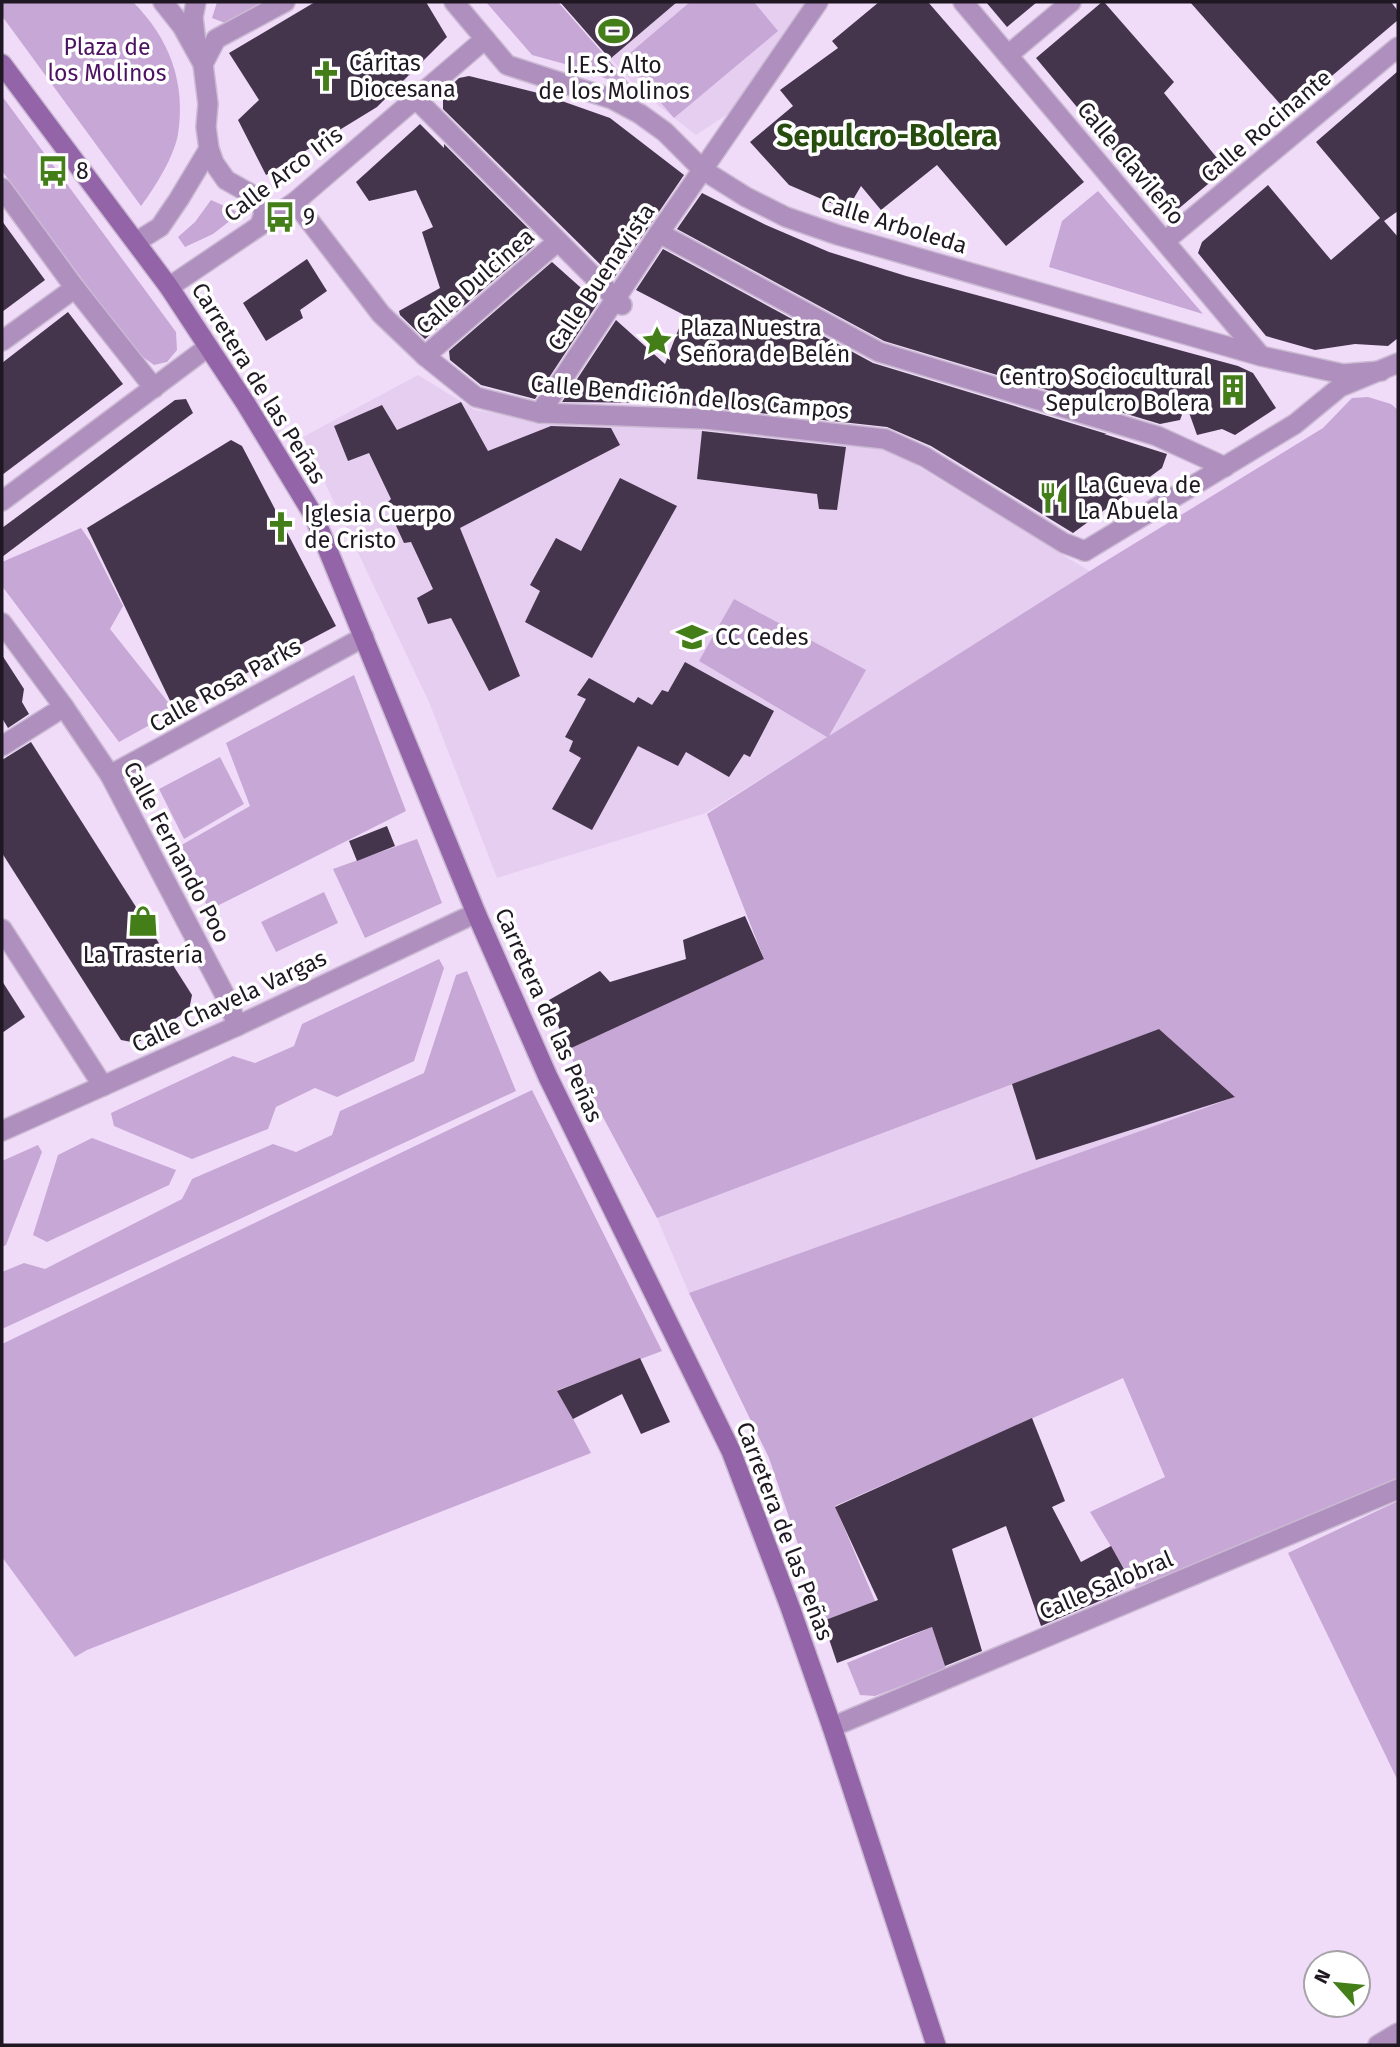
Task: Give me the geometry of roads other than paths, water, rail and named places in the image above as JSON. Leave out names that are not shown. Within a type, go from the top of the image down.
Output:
[{"type":"main road","name":"Carretera de las Peñas","points":[[2,64],[169,287],[314,516],[476,914],[548,1077],[731,1451],[832,1727],[936,2045]]},
{"type":"street","points":[[163,2],[182,26],[203,64]]},
{"type":"street","points":[[196,2],[192,17],[196,47],[203,64],[208,104],[206,127],[209,149],[214,163],[226,180],[258,198],[264,213],[260,225]]},
{"type":"street","points":[[203,64],[216,39],[285,2]]},
{"type":"street","name":"Calle Arboleda","points":[[454,2],[507,65],[612,99],[640,114],[665,132],[703,170],[746,197],[786,217],[838,235],[1261,356],[1343,374],[1390,367]]},
{"type":"street","name":"Calle Buenavista","points":[[540,413],[618,303],[659,233],[818,2]]},
{"type":"street","name":"Calle Clavileño","points":[[963,2],[1261,356]]},
{"type":"street","points":[[1008,55],[1071,2]]},
{"type":"street","name":"Calle Arco Iris","points":[[169,287],[295,202],[485,38]]},
{"type":"street","name":"Calle Rocinante","points":[[1165,242],[1398,47]]},
{"type":"street","points":[[416,99],[618,303]]},
{"type":"street","points":[[136,242],[160,228],[209,149]]},
{"type":"street","points":[[2,188],[75,288],[154,388]]},
{"type":"street","name":"Calle Bendición de los Campos","points":[[295,202],[381,314],[425,356],[475,397],[540,413],[705,419],[885,439],[925,457],[1064,542],[1085,551],[1296,424],[1340,387],[1390,367]]},
{"type":"street","points":[[659,233],[878,352],[1157,436],[1225,467]]},
{"type":"street","name":"Calle Dulcinea","points":[[425,356],[557,242]]},
{"type":"street","points":[[2,341],[75,288]]},
{"type":"street","points":[[2,501],[208,346]]},
{"type":"street","points":[[1390,367],[1398,382]]},
{"type":"street","name":"Calle Fernando Poo","points":[[2,623],[110,775],[229,1003],[237,1026]]},
{"type":"street","name":"Calle Rosa Parks","points":[[110,775],[364,637]]},
{"type":"street","points":[[2,746],[64,707]]},
{"type":"street","name":"Calle Chavela Vargas","points":[[2,1132],[476,914]]},
{"type":"street","points":[[2,929],[103,1086]]},
{"type":"street","name":"Calle Salobral","points":[[832,1727],[1398,1489]]},
{"type":"street","points":[[1378,2045],[1398,2033]]},
{"type":"place","name":"I.E.S. Alto de los Molinos","points":[[614,31]]},
{"type":"place","name":"Cáritas Diocesana","points":[[326,76]]},
{"type":"place","name":"8","points":[[53,171]]},
{"type":"place","name":"9","points":[[280,217]]},
{"type":"place","name":"Plaza Nuestra Señora de Belén","points":[[657,341]]},
{"type":"place","name":"Centro Sociocultural Sepulcro Bolera","points":[[1233,390]]},
{"type":"place","name":"La Cueva de La Abuela","points":[[1054,498]]},
{"type":"place","name":"Iglesia Cuerpo de Cristo","points":[[281,527]]},
{"type":"place","name":"CC Cedes","points":[[692,637]]},
{"type":"place","name":"La Trastería","points":[[143,921]]},
{"type":"district","name":"Sepulcro-Bolera","points":[[887,136]]},
{"type":"park label","name":"Plaza de los Molinos","points":[[107,60]]}]
